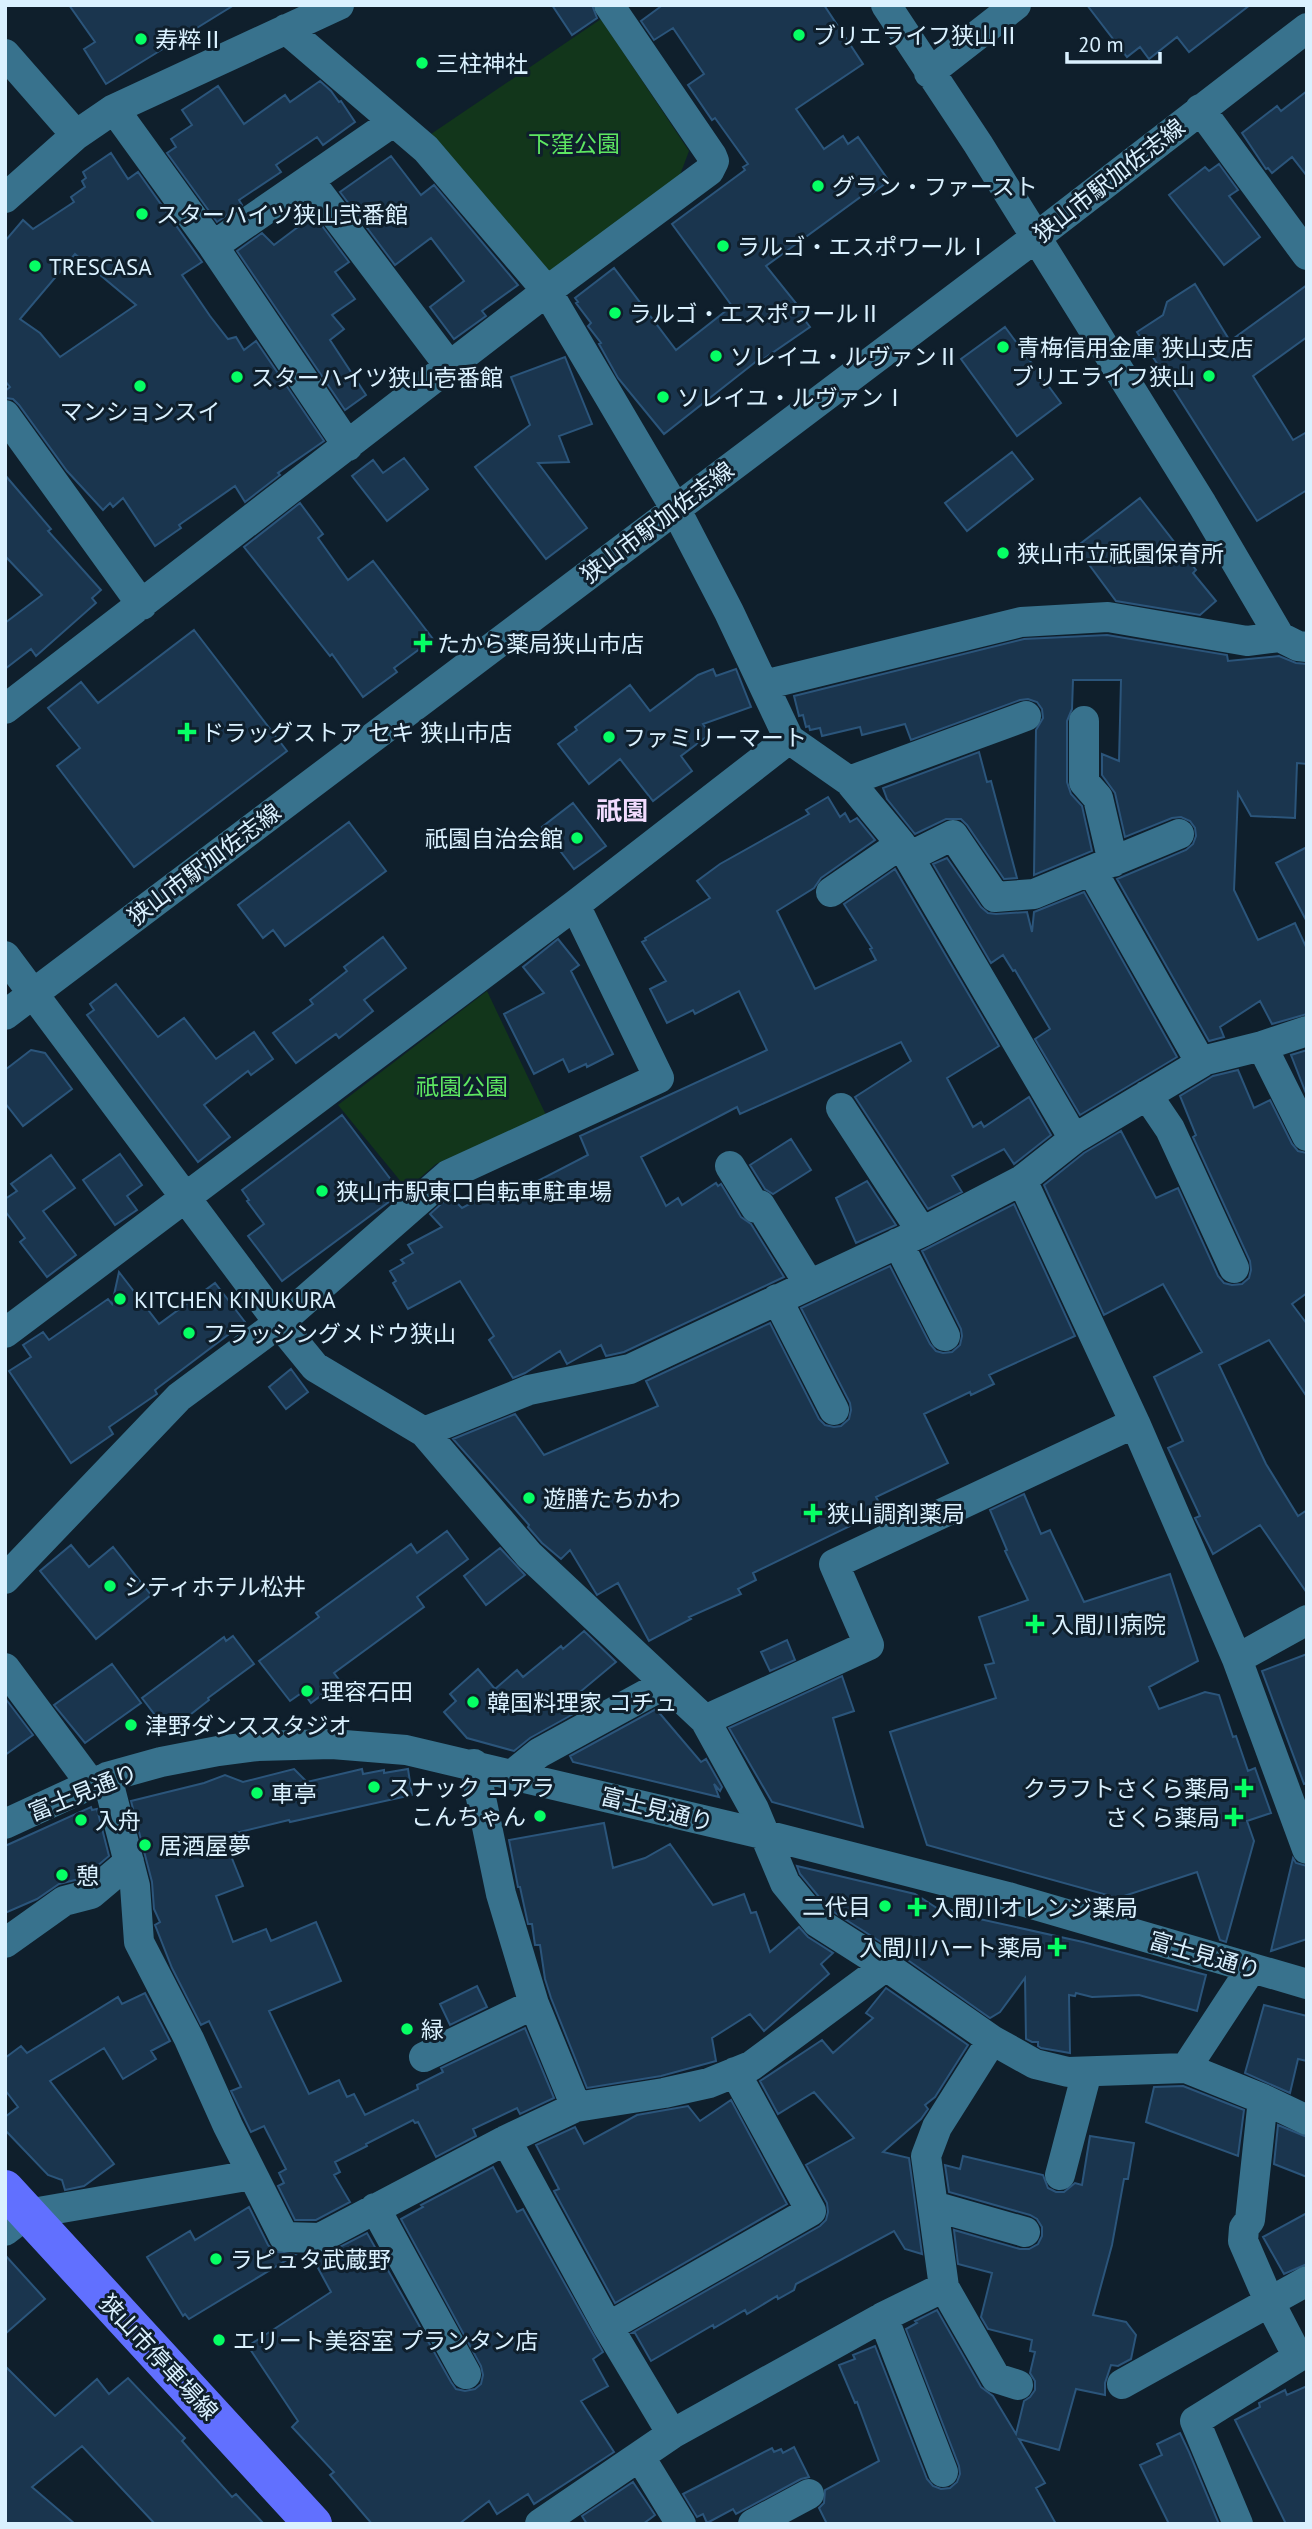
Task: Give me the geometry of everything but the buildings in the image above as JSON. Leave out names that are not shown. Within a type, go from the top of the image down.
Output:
[{"type":"main road","name":"狭山市停車場線","points":[[12,2212],[313,2524]]},
{"type":"street","points":[[5,198],[76,135],[114,109],[340,5]]},
{"type":"street","points":[[9,699],[142,605],[547,291],[709,171],[714,160],[609,5]]},
{"type":"street","points":[[886,5],[978,144],[1194,492],[1294,642]]},
{"type":"street","points":[[929,73],[1016,5]]},
{"type":"street","name":"狭山市駅加佐志線","points":[[5,1014],[1035,238],[1307,28]]},
{"type":"street","points":[[286,29],[425,149],[547,291],[675,508],[789,738],[849,781],[905,850],[1074,1139]]},
{"type":"street","points":[[5,54],[76,135]]},
{"type":"street","points":[[114,109],[213,246],[348,446]]},
{"type":"street","points":[[1200,110],[1307,255]]},
{"type":"street","points":[[213,246],[393,122]]},
{"type":"street","points":[[309,180],[450,367]]},
{"type":"street","points":[[5,415],[142,605]]},
{"type":"street","points":[[764,685],[1021,622],[1108,617],[1247,641],[1294,642]]},
{"type":"street","points":[[849,781],[1026,716]]},
{"type":"street","points":[[1084,721],[1084,782],[1098,798],[1102,866],[1201,1063]]},
{"type":"street","points":[[5,1333],[575,905],[789,738]]},
{"type":"street","points":[[831,892],[905,850],[953,835],[995,897],[1034,894],[1179,834]]},
{"type":"street","points":[[5,1579],[179,1397],[279,1323],[448,1175],[659,1078],[575,905]]},
{"type":"street","points":[[5,956],[279,1323],[315,1367],[424,1432],[529,1555],[705,1720],[766,1835],[785,1883],[817,1922],[992,2039],[1035,2064],[1068,2072],[1186,2068],[1307,2120]]},
{"type":"street","points":[[424,1432],[529,1390],[630,1369],[910,1238],[1022,1180],[1074,1139],[1201,1063],[1307,1031]]},
{"type":"street","points":[[1262,1046],[1307,1136]]},
{"type":"street","points":[[1147,1095],[1170,1129],[1234,1268]]},
{"type":"street","points":[[841,1108],[910,1238],[945,1336]]},
{"type":"street","points":[[730,1166],[756,1208],[760,1205],[809,1284]]},
{"type":"street","points":[[1022,1180],[1135,1423],[1237,1659],[1307,1849]]},
{"type":"street","points":[[777,1298],[834,1410]]},
{"type":"street","points":[[705,1720],[869,1645],[834,1564],[1135,1423]]},
{"type":"street","points":[[1237,1659],[1307,1620]]},
{"type":"street","points":[[5,1668],[99,1781],[129,1861],[135,1886],[139,1942],[190,2039],[252,2175],[284,2237],[320,2238],[506,2140],[576,2108],[709,2083],[751,2066],[886,1966]]},
{"type":"street","points":[[513,1774],[539,1753],[665,1684]]},
{"type":"street","name":"富士見通り","points":[[5,1824],[99,1781],[161,1762],[258,1746],[332,1744],[406,1750],[766,1835],[1008,1897],[1307,1983]]},
{"type":"street","points":[[474,1764],[501,1894],[534,2004],[576,2108]]},
{"type":"street","points":[[5,1943],[64,1902],[91,1894],[129,1861]]},
{"type":"street","points":[[1186,2068],[1251,1969]]},
{"type":"street","points":[[424,2057],[534,2004]]},
{"type":"street","points":[[992,2039],[937,2127],[926,2156],[944,2287],[996,2378],[1018,2385]]},
{"type":"street","points":[[608,2327],[811,2211],[735,2072]]},
{"type":"street","points":[[1060,2175],[1087,2072]]},
{"type":"street","points":[[1238,2524],[1195,2421],[1298,2357],[1269,2301],[1244,2241],[1244,2228],[1250,2220],[1263,2099]]},
{"type":"street","points":[[506,2140],[608,2327],[672,2434]]},
{"type":"street","points":[[12,2212],[252,2175]]},
{"type":"street","points":[[933,2206],[1025,2232]]},
{"type":"street","points":[[375,2208],[466,2374]]},
{"type":"street","points":[[1122,2384],[1307,2281]]},
{"type":"street","points":[[540,2524],[672,2434],[883,2317],[944,2287]]},
{"type":"street","points":[[883,2317],[943,2472]]},
{"type":"street","points":[[640,2457],[681,2524]]},
{"type":"street","points":[[752,2524],[809,2494]]},
{"type":"green space","name":"下窪公園","points":[[601,19],[689,151],[680,175],[550,272],[431,134]]},
{"type":"green space","name":"祇園公園","points":[[487,991],[546,1115],[436,1164],[407,1189],[338,1105]]},
{"type":"place","name":"ブリエライフ狭山Ⅱ","points":[[799,35]]},
{"type":"place","name":"寿粹Ⅱ","points":[[141,39]]},
{"type":"place","name":"三柱神社","points":[[422,63]]},
{"type":"place","name":"グラン・ファースト","points":[[818,186]]},
{"type":"place","name":"スターハイツ狭山弐番館","points":[[142,214]]},
{"type":"place","name":"ラルゴ・エスポワールⅠ","points":[[723,246]]},
{"type":"place","name":"TRESCASA","points":[[35,266]]},
{"type":"place","name":"ラルゴ・エスポワールⅡ","points":[[615,313]]},
{"type":"place","name":"青梅信用金庫 狭山支店","points":[[1003,347]]},
{"type":"place","name":"ソレイユ・ルヴァンⅡ","points":[[716,356]]},
{"type":"place","name":"ブリエライフ狭山","points":[[1209,376]]},
{"type":"place","name":"スターハイツ狭山壱番館","points":[[237,377]]},
{"type":"place","name":"マンションスイ","points":[[140,386]]},
{"type":"place","name":"ソレイユ・ルヴァンⅠ","points":[[663,397]]},
{"type":"place","name":"狭山市立祇園保育所","points":[[1003,553]]},
{"type":"place","name":"たから薬局狭山市店","points":[[423,643]]},
{"type":"place","name":"ドラッグストア セキ 狭山市店","points":[[187,732]]},
{"type":"place","name":"ファミリーマート","points":[[609,737]]},
{"type":"place","name":"祇園自治会館","points":[[577,838]]},
{"type":"place","name":"狭山市駅東口自転車駐車場","points":[[322,1191]]},
{"type":"place","name":"KITCHEN KINUKURA","points":[[120,1299]]},
{"type":"place","name":"フラッシングメドウ狭山","points":[[189,1333]]},
{"type":"place","name":"遊膳たちかわ","points":[[529,1498]]},
{"type":"place","name":"狭山調剤薬局","points":[[813,1513]]},
{"type":"place","name":"シティホテル松井","points":[[110,1586]]},
{"type":"place","name":"入間川病院","points":[[1035,1624]]},
{"type":"place","name":"理容石田","points":[[307,1691]]},
{"type":"place","name":"韓国料理家 コチュ","points":[[473,1702]]},
{"type":"place","name":"津野ダンススタジオ","points":[[131,1725]]},
{"type":"place","name":"スナック コアラ","points":[[374,1787]]},
{"type":"place","name":"クラフトさくら薬局","points":[[1244,1788]]},
{"type":"place","name":"車亭","points":[[257,1793]]},
{"type":"place","name":"こんちゃん","points":[[540,1816]]},
{"type":"place","name":"さくら薬局","points":[[1234,1817]]},
{"type":"place","name":"入舟","points":[[81,1820]]},
{"type":"place","name":"居酒屋夢","points":[[145,1845]]},
{"type":"place","name":"憩","points":[[62,1875]]},
{"type":"place","name":"二代目","points":[[885,1906]]},
{"type":"place","name":"入間川オレンジ薬局","points":[[917,1907]]},
{"type":"place","name":"入間川ハート薬局","points":[[1057,1947]]},
{"type":"place","name":"緑","points":[[407,2029]]},
{"type":"place","name":"ラピュタ武蔵野","points":[[216,2259]]},
{"type":"place","name":"エリート美容室 プランタン店","points":[[219,2340]]},
{"type":"district","name":"祇園","points":[[622,810]]}]
